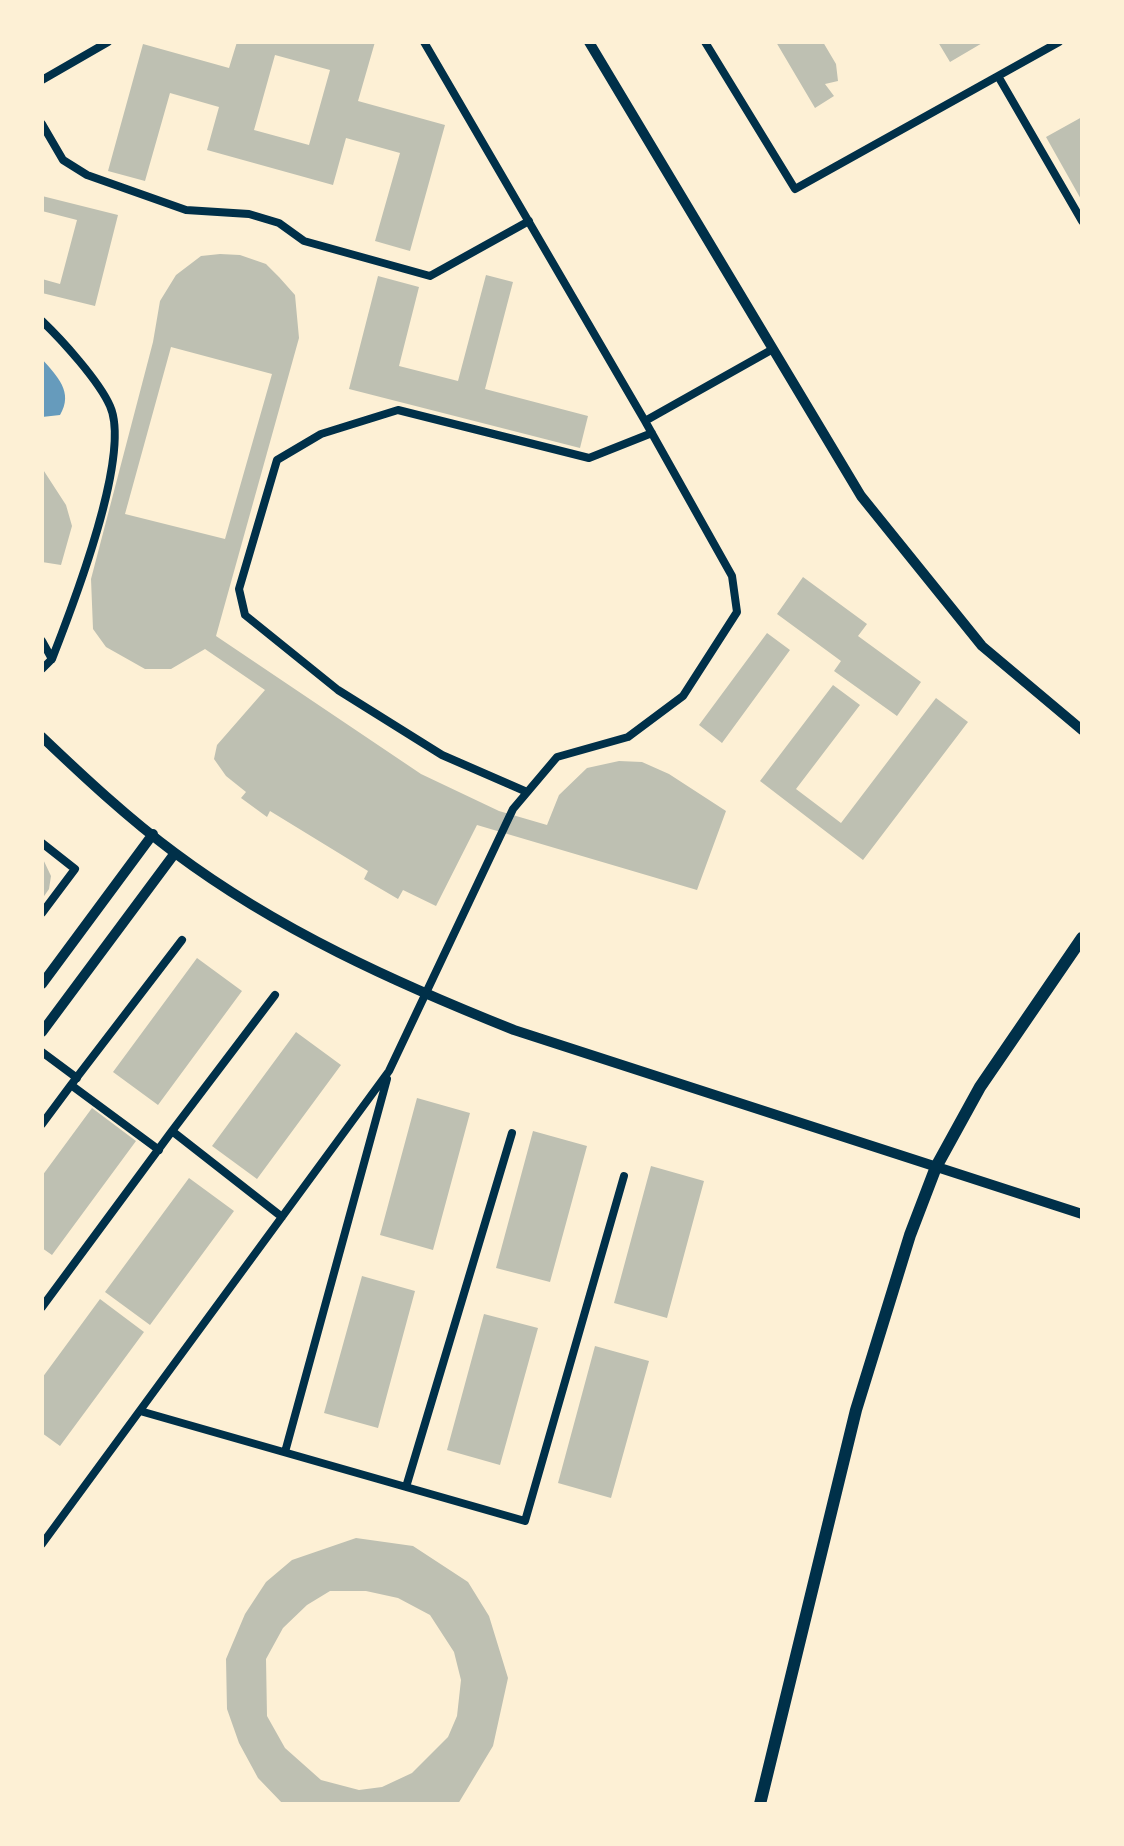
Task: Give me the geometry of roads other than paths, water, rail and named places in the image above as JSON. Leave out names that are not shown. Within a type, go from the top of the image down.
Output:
[{"type":"main road","points":[[760,1804],[856,1410],[885,1312],[936,1167],[980,1087],[1082,938]]},
{"type":"street","points":[[42,80],[108,42]]},
{"type":"street","points":[[285,1452],[389,1071],[513,809],[557,757],[628,737],[683,696],[737,612],[732,576],[424,42]]},
{"type":"street","points":[[589,42],[861,496],[973,635],[1082,730]]},
{"type":"street","points":[[705,42],[795,189],[1059,42]]},
{"type":"street","points":[[998,76],[1082,221]]},
{"type":"street","points":[[42,124],[63,160],[87,175],[186,210],[249,214],[279,223],[304,241],[430,276],[529,221]]},
{"type":"street","points":[[42,321],[63,341],[111,407],[116,449],[83,580],[52,659],[42,669]]},
{"type":"street","points":[[645,421],[773,349]]},
{"type":"street","points":[[527,792],[442,755],[338,690],[245,615],[239,589],[277,460],[321,434],[398,410],[589,458],[652,433]]},
{"type":"street","points":[[42,641],[52,659]]},
{"type":"street","points":[[42,737],[175,853],[316,940],[423,994],[514,1030],[1082,1214]]},
{"type":"street","points":[[42,984],[153,834]]},
{"type":"street","points":[[42,843],[75,869],[42,913]]},
{"type":"street","points":[[42,1032],[175,853]]},
{"type":"street","points":[[42,1124],[182,940]]},
{"type":"street","points":[[42,1307],[275,995]]},
{"type":"street","points":[[42,1052],[74,1082],[159,1150]]},
{"type":"street","points":[[42,1544],[389,1071]]},
{"type":"street","points":[[172,1131],[282,1217]]},
{"type":"street","points":[[406,1487],[512,1133]]},
{"type":"street","points":[[140,1411],[525,1521],[624,1176]]},
{"type":"water","points":[[42,359],[62,385],[65,399],[60,415],[42,417]]}]
